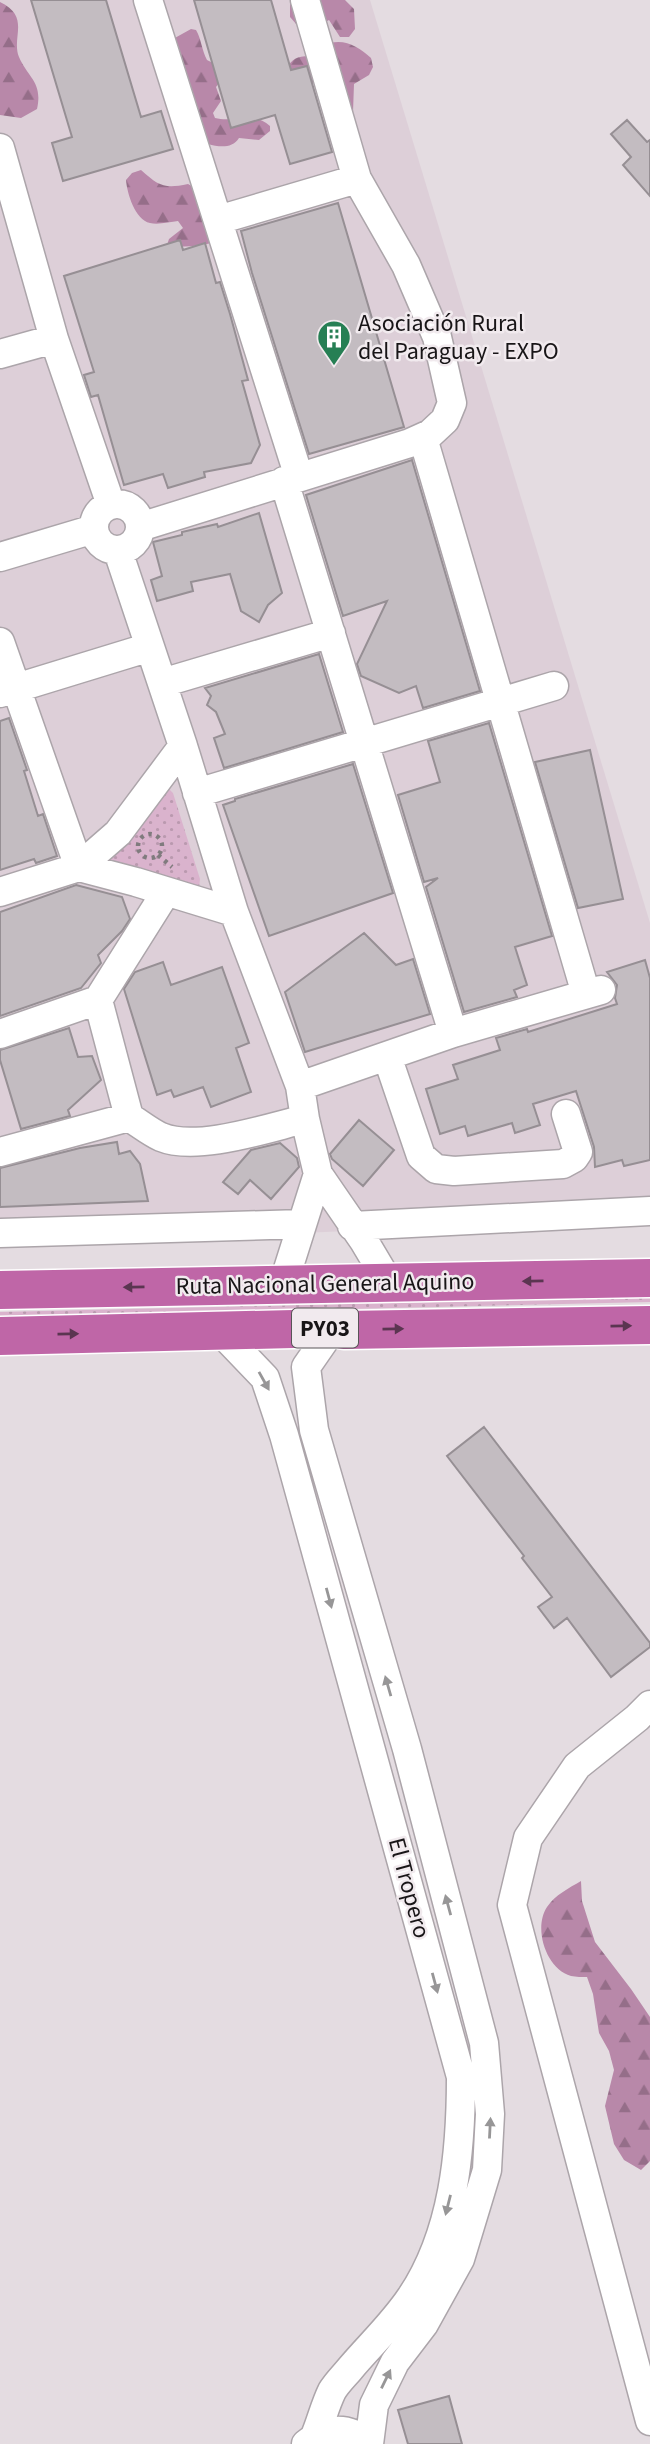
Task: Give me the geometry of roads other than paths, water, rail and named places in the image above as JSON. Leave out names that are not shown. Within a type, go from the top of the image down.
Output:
[{"type":"highway","name":"Ruta Nacional General Aquino","points":[[0,1290],[650,1279]]},
{"type":"highway","name":"Ruta Nacional General Aquino","points":[[0,1336],[333,1328],[345,1330],[650,1325]]},
{"type":"street","points":[[148,0],[218,220],[292,479],[331,633],[453,1033]]},
{"type":"street","points":[[140,527],[423,438],[430,435],[445,420],[452,404],[436,337],[406,265],[357,179],[305,0]]},
{"type":"street","points":[[0,148],[54,339],[111,505]]},
{"type":"street","points":[[218,220],[357,179]]},
{"type":"street","points":[[0,354],[54,339]]},
{"type":"street","points":[[300,1086],[453,1033],[595,991],[500,702],[423,438]]},
{"type":"street","points":[[111,505],[125,505],[131,509],[139,520],[140,527],[136,541],[118,551],[104,547],[94,529],[100,511],[111,505]]},
{"type":"street","points":[[0,557],[94,529]]},
{"type":"street","points":[[118,551],[183,746],[234,912],[300,1086],[318,1174],[389,1283]]},
{"type":"street","points":[[162,683],[331,633]]},
{"type":"street","points":[[0,642],[7,691],[79,867]]},
{"type":"street","points":[[7,691],[150,647]]},
{"type":"street","points":[[197,793],[554,686]]},
{"type":"street","points":[[0,892],[79,867],[118,833],[183,746]]},
{"type":"street","points":[[79,867],[234,912]]},
{"type":"street","points":[[0,1034],[99,1000],[166,892]]},
{"type":"street","points":[[99,1000],[129,1117],[162,1137],[188,1143],[305,1119]]},
{"type":"street","points":[[387,1056],[421,1156],[436,1169],[454,1171],[563,1164],[578,1153],[566,1114]]},
{"type":"street","points":[[0,1152],[129,1117]]},
{"type":"street","points":[[283,1285],[318,1174]]},
{"type":"street","points":[[352,1226],[650,1211]]},
{"type":"street","points":[[0,1233],[302,1224]]},
{"type":"street","name":"El Tropero","points":[[333,1328],[306,1367],[314,1430],[407,1749],[484,2043],[490,2114],[487,2170],[460,2259],[424,2324],[394,2362],[373,2405],[369,2444]]},
{"type":"street","name":"El Tropero","points":[[219,1330],[265,1378],[284,1436],[461,2077],[461,2128],[454,2182],[443,2227],[427,2269],[394,2320],[333,2390],[311,2440]]},
{"type":"street","points":[[650,1705],[576,1766],[528,1838],[512,1905],[650,2421]]},
{"type":"street","points":[[311,2440],[338,2430],[349,2432],[369,2444]]},
{"type":"place","name":"Asociación Rural del Paraguay - EXPO","points":[[334,367]]}]
